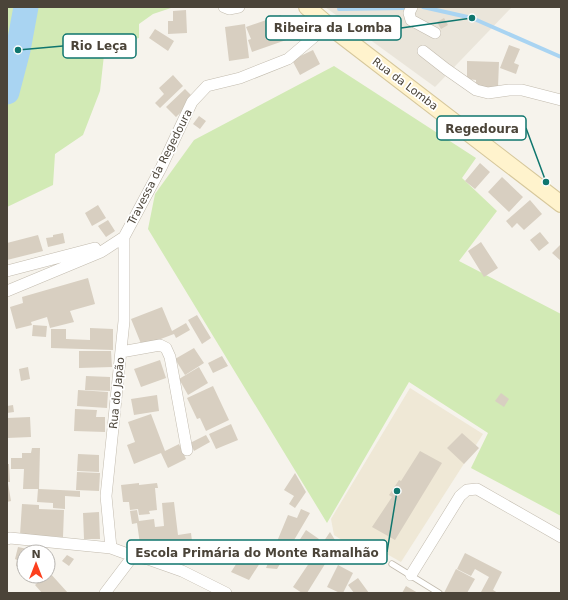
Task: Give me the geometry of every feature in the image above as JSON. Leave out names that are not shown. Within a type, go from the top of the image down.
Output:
[{"type":"main road","name":"Rua da Lomba","points":[[307,7],[328,26],[560,200]]},
{"type":"street","points":[[224,7],[229,9],[239,7]]},
{"type":"street","points":[[412,7],[409,13],[411,20],[435,32]]},
{"type":"street","name":"Travessa da Regedoura","points":[[7,291],[101,252],[124,237],[161,168],[192,102],[207,86],[240,78],[288,58],[328,26]]},
{"type":"street","points":[[423,51],[476,90],[488,93],[522,90],[561,100]]},
{"type":"street","points":[[7,271],[100,247],[124,237]]},
{"type":"street","name":"Rua do Japão","points":[[112,548],[106,496],[124,321],[124,237]]},
{"type":"street","points":[[121,352],[160,345],[166,348],[170,357],[187,450]]},
{"type":"street","points":[[411,575],[460,496],[467,490],[477,489],[561,537]]},
{"type":"street","points":[[7,539],[10,538],[112,548],[182,571],[226,593]]},
{"type":"street","points":[[105,593],[133,556]]},
{"type":"lane","points":[[392,564],[439,593]]},
{"type":"shaded area","points":[[325,7],[512,7],[435,87]]},
{"type":"shaded area","points":[[410,388],[483,434],[401,562],[385,553],[379,564],[334,535],[331,519]]},
{"type":"green space","points":[[7,7],[174,7],[153,14],[139,24],[139,38],[105,46],[100,91],[83,135],[55,154],[53,185],[7,207]]},
{"type":"green space","points":[[334,66],[476,158],[462,178],[497,211],[459,261],[561,314],[561,516],[471,468],[488,433],[409,382],[327,523],[148,229],[155,194],[194,140]]},
{"type":"building","points":[[186,10],[187,33],[168,34],[168,21],[173,21],[173,11]]},
{"type":"building","points":[[281,15],[289,39],[252,52],[248,40],[251,39],[246,27]]},
{"type":"building","points":[[444,18],[448,25],[441,29],[437,22]]},
{"type":"building","points":[[245,24],[249,58],[229,61],[225,27]]},
{"type":"building","points":[[155,29],[174,41],[168,51],[149,38]]},
{"type":"building","points":[[509,45],[520,49],[514,63],[519,65],[516,74],[500,68]]},
{"type":"building","points":[[313,50],[320,64],[300,75],[292,60]]},
{"type":"building","points":[[467,61],[499,62],[498,87],[476,87],[476,80],[467,79]]},
{"type":"building","points":[[173,75],[183,86],[160,108],[155,103],[164,94],[159,88]]},
{"type":"building","points":[[185,89],[195,99],[176,117],[166,107]]},
{"type":"building","points":[[199,116],[206,121],[200,129],[193,124]]},
{"type":"building","points":[[480,163],[490,172],[475,189],[465,181]]},
{"type":"building","points":[[502,177],[523,197],[509,212],[488,192]]},
{"type":"building","points":[[530,200],[542,214],[524,230],[517,223],[512,228],[506,221]]},
{"type":"building","points":[[98,205],[106,218],[92,226],[85,213]]},
{"type":"building","points":[[108,220],[115,231],[106,237],[98,226]]},
{"type":"building","points":[[540,232],[549,243],[539,251],[530,240]]},
{"type":"building","points":[[63,233],[65,243],[48,247],[46,238]]},
{"type":"building","points":[[38,235],[43,251],[7,260],[7,243]]},
{"type":"building","points":[[481,242],[498,268],[484,277],[468,251]]},
{"type":"building","points":[[561,244],[561,261],[552,253]]},
{"type":"building","points":[[88,278],[95,304],[70,311],[74,322],[50,328],[47,317],[31,322],[32,325],[16,329],[10,307],[23,303],[22,297]]},
{"type":"building","points":[[162,307],[172,331],[186,323],[190,330],[176,338],[174,334],[142,346],[131,319]]},
{"type":"building","points":[[197,315],[211,338],[202,344],[188,320]]},
{"type":"building","points":[[33,325],[47,326],[46,337],[32,336]]},
{"type":"building","points":[[90,328],[113,329],[113,350],[51,348],[51,329],[66,329],[66,339],[90,340]]},
{"type":"building","points":[[194,348],[204,363],[185,375],[175,359]]},
{"type":"building","points":[[79,351],[111,351],[112,367],[79,368]]},
{"type":"building","points":[[222,356],[228,366],[213,373],[208,363]]},
{"type":"building","points":[[160,360],[166,378],[141,387],[134,369]]},
{"type":"building","points":[[28,367],[30,379],[21,381],[19,369]]},
{"type":"building","points":[[199,367],[208,383],[188,395],[179,379]]},
{"type":"building","points":[[86,376],[110,377],[110,391],[85,390]]},
{"type":"building","points":[[213,386],[229,420],[206,431],[200,418],[197,419],[187,398]]},
{"type":"building","points":[[78,390],[108,392],[107,408],[77,406]]},
{"type":"building","points":[[501,393],[509,399],[504,407],[495,401]]},
{"type":"building","points":[[157,395],[159,411],[134,415],[131,399]]},
{"type":"building","points":[[13,405],[14,412],[7,413],[7,406]]},
{"type":"building","points":[[75,409],[97,410],[96,417],[105,417],[105,432],[74,431]]},
{"type":"building","points":[[151,414],[165,451],[179,444],[186,459],[168,468],[161,453],[134,464],[127,445],[135,442],[128,422]]},
{"type":"building","points":[[30,417],[31,437],[7,438],[7,418]]},
{"type":"building","points":[[231,424],[238,440],[216,449],[209,434]]},
{"type":"building","points":[[462,433],[479,448],[464,464],[447,448]]},
{"type":"building","points":[[206,435],[210,442],[194,451],[190,443]]},
{"type":"building","points":[[32,448],[40,448],[39,489],[80,491],[80,497],[65,496],[65,509],[53,508],[53,503],[37,502],[38,489],[23,489],[24,469],[11,469],[11,458],[22,458],[22,453],[31,453]]},
{"type":"building","points":[[420,451],[442,463],[395,540],[372,527],[392,497],[389,495],[399,480],[401,481]]},
{"type":"building","points":[[78,454],[99,455],[99,472],[77,471]]},
{"type":"building","points":[[7,464],[9,464],[10,482],[7,482]]},
{"type":"building","points":[[77,472],[100,473],[99,491],[76,490]]},
{"type":"building","points":[[295,473],[306,492],[295,508],[289,504],[294,496],[284,490]]},
{"type":"building","points":[[8,483],[11,501],[7,502],[7,484]]},
{"type":"building","points":[[139,483],[139,485],[157,483],[158,488],[155,488],[157,510],[149,511],[150,514],[139,515],[138,509],[130,510],[129,502],[123,502],[121,485]]},
{"type":"building","points":[[174,502],[178,535],[191,533],[194,557],[178,559],[177,547],[141,551],[137,523],[132,524],[130,511],[137,510],[139,521],[154,519],[155,527],[164,526],[162,503]]},
{"type":"building","points":[[22,504],[39,505],[39,509],[64,510],[63,537],[20,535]]},
{"type":"building","points":[[301,509],[310,513],[277,569],[266,568],[288,515],[297,518]]},
{"type":"building","points":[[99,512],[100,539],[84,539],[83,513]]},
{"type":"building","points":[[306,530],[319,539],[303,564],[290,555]]},
{"type":"building","points":[[330,532],[335,540],[325,553],[330,556],[307,593],[302,593],[293,587]]},
{"type":"building","points":[[249,544],[253,546],[254,544],[267,552],[249,580],[231,572]]},
{"type":"building","points":[[465,553],[502,572],[493,590],[498,593],[481,592],[489,577],[475,569],[471,576],[457,569]]},
{"type":"building","points":[[67,555],[74,559],[69,566],[62,561]]},
{"type":"building","points":[[338,565],[353,573],[343,593],[327,587]]},
{"type":"building","points":[[456,569],[475,579],[467,593],[444,593]]},
{"type":"building","points":[[358,578],[369,593],[354,593],[348,585]]},
{"type":"building","points":[[56,580],[68,593],[42,593],[35,585],[56,584]]},
{"type":"building","points":[[406,586],[418,593],[402,593]]},
{"type":"waterway","points":[[7,92],[18,50],[26,7]]},
{"type":"waterway","points":[[423,7],[472,18],[561,57]]},
{"type":"waterway","points":[[339,9],[404,8]]},
{"type":"place","name":"Ribeira da Lomba","points":[[472,18]]},
{"type":"place","name":"Rio Leça","points":[[18,50]]},
{"type":"place","name":"Regedoura","points":[[546,182]]},
{"type":"place","name":"Escola Primária do Monte Ramalhão","points":[[397,491]]}]
